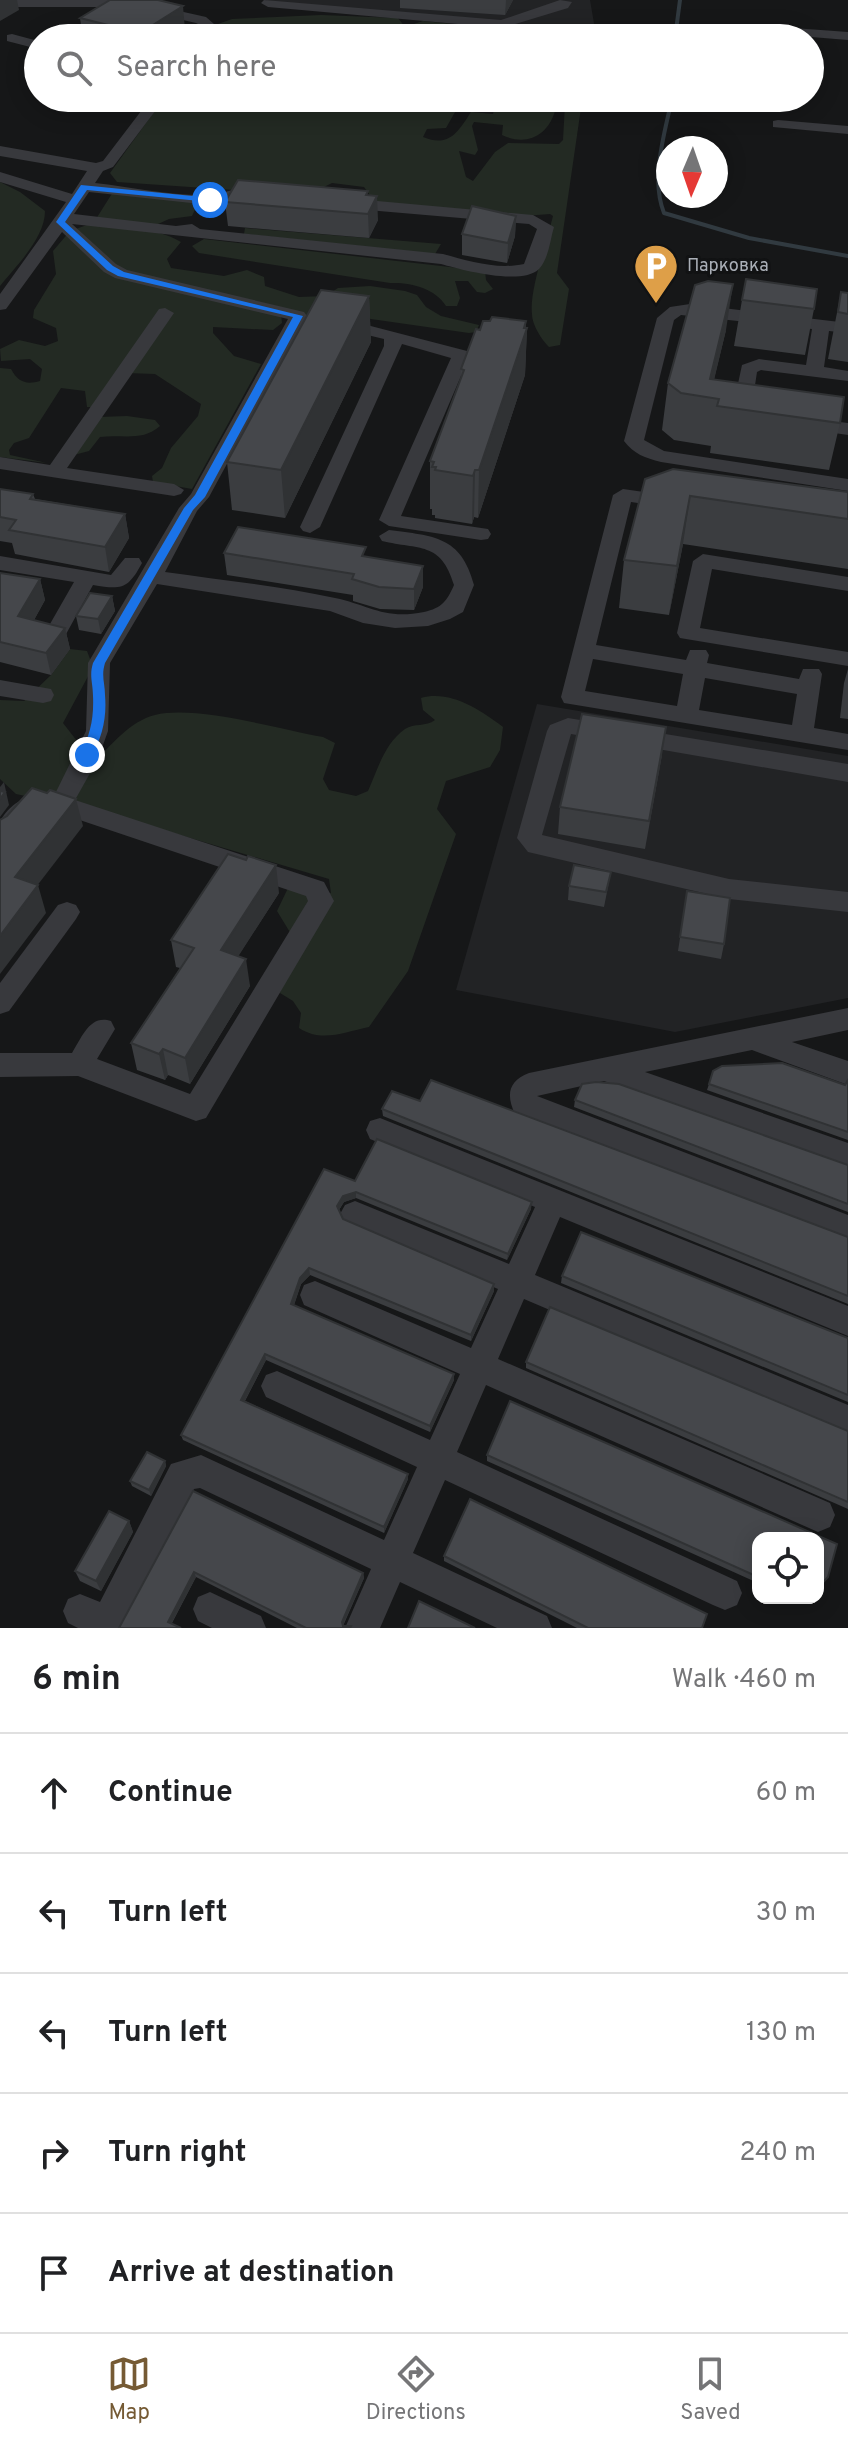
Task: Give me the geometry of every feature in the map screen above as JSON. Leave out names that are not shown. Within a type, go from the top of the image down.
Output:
[{"type":"street","points":[[361,11],[371,0]]},
{"type":"street","points":[[9,2],[121,1],[207,24]]},
{"type":"street","points":[[9,2],[64,17]]},
{"type":"street","points":[[268,3],[502,24],[565,2]]},
{"type":"street","points":[[824,34],[848,36]]},
{"type":"street","points":[[12,38],[24,41]]},
{"type":"street","points":[[0,151],[97,168],[108,164],[147,112]]},
{"type":"street","points":[[778,124],[848,130]]},
{"type":"street","points":[[0,305],[97,168]]},
{"type":"street","points":[[0,177],[80,194],[210,200],[234,193],[281,197]]},
{"type":"street","points":[[176,231],[193,228],[210,200]]},
{"type":"street","points":[[62,220],[443,259],[457,265],[515,271],[534,266],[546,227],[533,220],[328,201]]},
{"type":"street","points":[[62,220],[110,268],[121,274],[393,336],[461,355],[389,520],[481,534]]},
{"type":"street","points":[[848,328],[690,309],[676,311],[666,318],[634,441],[641,449],[661,456],[848,485]]},
{"type":"street","points":[[55,471],[165,313]]},
{"type":"street","points":[[61,805],[98,729],[96,675],[99,663],[189,508],[199,497],[298,316]]},
{"type":"street","points":[[814,372],[821,325]]},
{"type":"street","points":[[310,527],[393,346],[393,336]]},
{"type":"street","points":[[848,376],[759,364],[748,369],[742,407],[755,416],[848,429]]},
{"type":"street","points":[[0,463],[174,490]]},
{"type":"street","points":[[698,506],[623,495],[572,697],[848,742]]},
{"type":"street","points":[[154,571],[155,577],[163,580],[335,605],[347,612],[408,622],[435,618],[455,607],[464,585],[454,556],[441,545],[389,536]]},
{"type":"street","points":[[848,584],[703,561],[688,633],[848,659]]},
{"type":"street","points":[[0,563],[114,582],[124,577],[132,563]]},
{"type":"street","points":[[57,631],[87,577]]},
{"type":"street","points":[[686,716],[702,635]]},
{"type":"street","points":[[584,650],[809,688]]},
{"type":"street","points":[[802,735],[813,653]]},
{"type":"street","points":[[0,688],[43,695]]},
{"type":"street","points":[[848,773],[568,726],[558,731],[529,838],[537,845],[729,889],[848,902]]},
{"type":"street","points":[[0,840],[27,806],[47,800],[315,889],[321,901],[196,1109],[79,1064],[0,1065]]},
{"type":"street","points":[[0,1003],[67,912]]},
{"type":"street","points":[[848,1019],[529,1085],[522,1093],[525,1105],[848,1228]]},
{"type":"street","points":[[79,1064],[102,1029]]},
{"type":"street","points":[[752,1039],[848,1073]]},
{"type":"street","points":[[603,1069],[848,1156]]},
{"type":"street","points":[[380,1130],[848,1321]]},
{"type":"street","points":[[362,1628],[553,1200]]},
{"type":"street","points":[[355,1214],[848,1421]]},
{"type":"street","points":[[315,1295],[818,1515]]},
{"type":"street","points":[[277,1386],[725,1593]]},
{"type":"street","points":[[80,1611],[101,1621],[111,1616],[183,1476],[201,1471],[535,1628]]},
{"type":"street","points":[[210,1609],[249,1628]]},
{"type":"shaded area","points":[[267,0],[590,0],[594,24],[478,24],[264,4]]},
{"type":"shaded area","points":[[321,15],[398,18],[403,24],[218,24],[232,19]]},
{"type":"shaded area","points":[[423,21],[453,24],[414,24]]},
{"type":"shaded area","points":[[154,112],[455,112],[446,128],[427,129],[423,137],[440,141],[457,132],[471,112],[555,112],[542,132],[520,140],[502,135],[503,125],[474,122],[472,126],[478,150],[475,155],[459,151],[466,177],[473,181],[495,152],[508,143],[559,144],[563,140],[565,112],[580,112],[557,273],[569,289],[560,345],[549,347],[532,318],[536,279],[553,216],[550,214],[524,216],[377,205],[364,187],[332,183],[308,195],[117,182],[110,173]]},
{"type":"shaded area","points":[[0,182],[20,192],[45,211],[35,241],[0,286]]},
{"type":"shaded area","points":[[113,192],[198,203],[192,216],[169,219],[156,225],[96,219]]},
{"type":"shaded area","points":[[87,225],[147,230],[181,242],[167,259],[171,268],[224,276],[247,270],[264,277],[265,286],[299,297],[326,296],[338,288],[370,286],[405,291],[417,295],[426,307],[441,316],[479,325],[476,332],[469,333],[343,315],[312,317],[281,314],[282,323],[273,330],[213,327],[213,333],[234,356],[261,364],[192,489],[153,482],[152,476],[162,468],[171,448],[198,416],[201,404],[155,374],[126,373],[100,407],[87,407],[85,391],[61,388],[29,438],[14,443],[9,450],[10,455],[47,463],[0,457],[0,368],[11,369],[20,380],[31,383],[40,381],[42,369],[30,359],[1,361],[0,349],[19,340],[45,346],[58,341],[56,328],[33,318],[34,310],[56,274],[53,251],[70,231]]},
{"type":"shaded area","points":[[245,228],[441,244],[435,254],[244,234]]},
{"type":"shaded area","points":[[204,239],[485,271],[486,280],[493,289],[485,293],[477,292],[468,281],[455,281],[460,298],[457,306],[446,306],[429,291],[414,285],[199,253],[192,246]]},
{"type":"shaded area","points":[[127,416],[155,420],[160,426],[139,436],[100,437],[89,451],[74,455],[99,417]]},
{"type":"shaded area","points":[[70,649],[87,651],[93,667],[63,723],[77,741],[73,764],[92,765],[120,736],[146,718],[172,713],[215,715],[323,737],[335,743],[323,779],[329,790],[356,796],[368,791],[382,757],[398,735],[409,727],[435,720],[423,710],[421,698],[453,699],[474,708],[503,727],[500,750],[490,767],[446,781],[437,809],[456,834],[408,971],[369,1027],[325,1036],[308,1032],[299,1028],[301,1013],[293,1001],[280,993],[291,934],[277,911],[289,886],[318,896],[331,893],[329,879],[106,813],[16,794],[0,779],[0,700],[24,701],[51,675]]},
{"type":"shaded area","points":[[537,704],[848,756],[848,998],[675,1032],[456,990]]},
{"type":"building","points":[[110,0],[158,0],[183,6],[154,24],[104,24],[80,18]]},
{"type":"building","points":[[238,180],[368,191],[366,195],[377,196],[368,214],[225,202]]},
{"type":"building","points":[[472,206],[516,216],[508,243],[462,234]]},
{"type":"building","points":[[746,279],[817,289],[814,309],[742,300]]},
{"type":"building","points":[[708,281],[733,284],[710,379],[844,397],[840,423],[717,406],[719,399],[681,393],[668,383],[695,285]]},
{"type":"building","points":[[321,290],[369,296],[281,470],[227,462]]},
{"type":"building","points":[[841,292],[848,293],[848,314],[838,312]]},
{"type":"building","points":[[492,317],[526,321],[524,328],[527,328],[479,470],[475,470],[473,476],[435,470],[436,467],[432,467],[434,462],[430,461],[464,370],[461,369],[476,329],[480,330],[483,321],[490,321]]},
{"type":"building","points":[[673,469],[848,492],[848,519],[690,496],[677,566],[624,560],[645,479]]},
{"type":"building","points":[[0,489],[33,494],[30,499],[125,514],[105,547],[9,530],[16,520],[0,517]]},
{"type":"building","points":[[238,527],[366,547],[362,556],[423,566],[414,589],[379,587],[352,579],[354,574],[224,553]]},
{"type":"building","points":[[0,573],[40,579],[18,616],[65,628],[46,653],[0,642]]},
{"type":"building","points":[[90,593],[112,596],[98,619],[76,616]]},
{"type":"building","points":[[582,714],[666,727],[649,821],[560,807]]},
{"type":"building","points":[[32,788],[47,793],[50,790],[76,799],[15,877],[38,885],[0,936],[0,820]]},
{"type":"building","points":[[228,854],[246,860],[248,856],[276,865],[221,950],[246,959],[185,1058],[163,1049],[159,1054],[131,1043],[194,948],[171,940]]},
{"type":"building","points":[[574,865],[611,872],[606,892],[569,886]]},
{"type":"building","points":[[687,891],[730,898],[724,944],[680,937]]},
{"type":"building","points":[[782,1063],[845,1085],[848,1080],[848,1132],[709,1084],[713,1071],[722,1066]]},
{"type":"building","points":[[431,1080],[848,1237],[848,1296],[382,1109],[392,1091],[420,1101]]},
{"type":"building","points":[[582,1084],[619,1084],[848,1165],[848,1204],[575,1100]]},
{"type":"building","points":[[377,1139],[532,1202],[508,1254],[356,1192],[343,1196],[337,1206],[343,1219],[494,1284],[471,1335],[309,1268],[300,1278],[291,1304],[454,1374],[430,1426],[265,1354],[241,1400],[408,1474],[384,1527],[181,1435],[324,1169],[355,1181]]},
{"type":"building","points":[[581,1232],[848,1338],[848,1395],[562,1276]]},
{"type":"building","points":[[550,1307],[848,1431],[848,1502],[526,1362]]},
{"type":"building","points":[[510,1401],[810,1532],[752,1532],[752,1574],[487,1455]]},
{"type":"building","points":[[147,1452],[165,1461],[149,1490],[130,1481]]},
{"type":"building","points":[[193,1491],[363,1573],[342,1622],[343,1626],[350,1628],[306,1628],[194,1572],[168,1622],[181,1628],[119,1628]]},
{"type":"building","points":[[470,1499],[707,1614],[702,1628],[588,1628],[444,1556]]},
{"type":"building","points":[[109,1511],[129,1521],[96,1581],[75,1571]]},
{"type":"building","points":[[824,1538],[837,1544],[824,1581]]},
{"type":"building","points":[[419,1601],[475,1628],[408,1628]]},
{"type":"waterway","points":[[677,24],[680,0]]},
{"type":"waterway","points":[[669,112],[658,185],[664,213],[749,238],[848,256]]},
{"type":"place","name":"Парковка","points":[[656,305]]},
{"type":"route","points":[[87,755],[98,729],[96,675],[99,663],[189,508],[199,497],[298,316],[121,274],[110,268],[61,222],[84,187],[210,200]]}]
